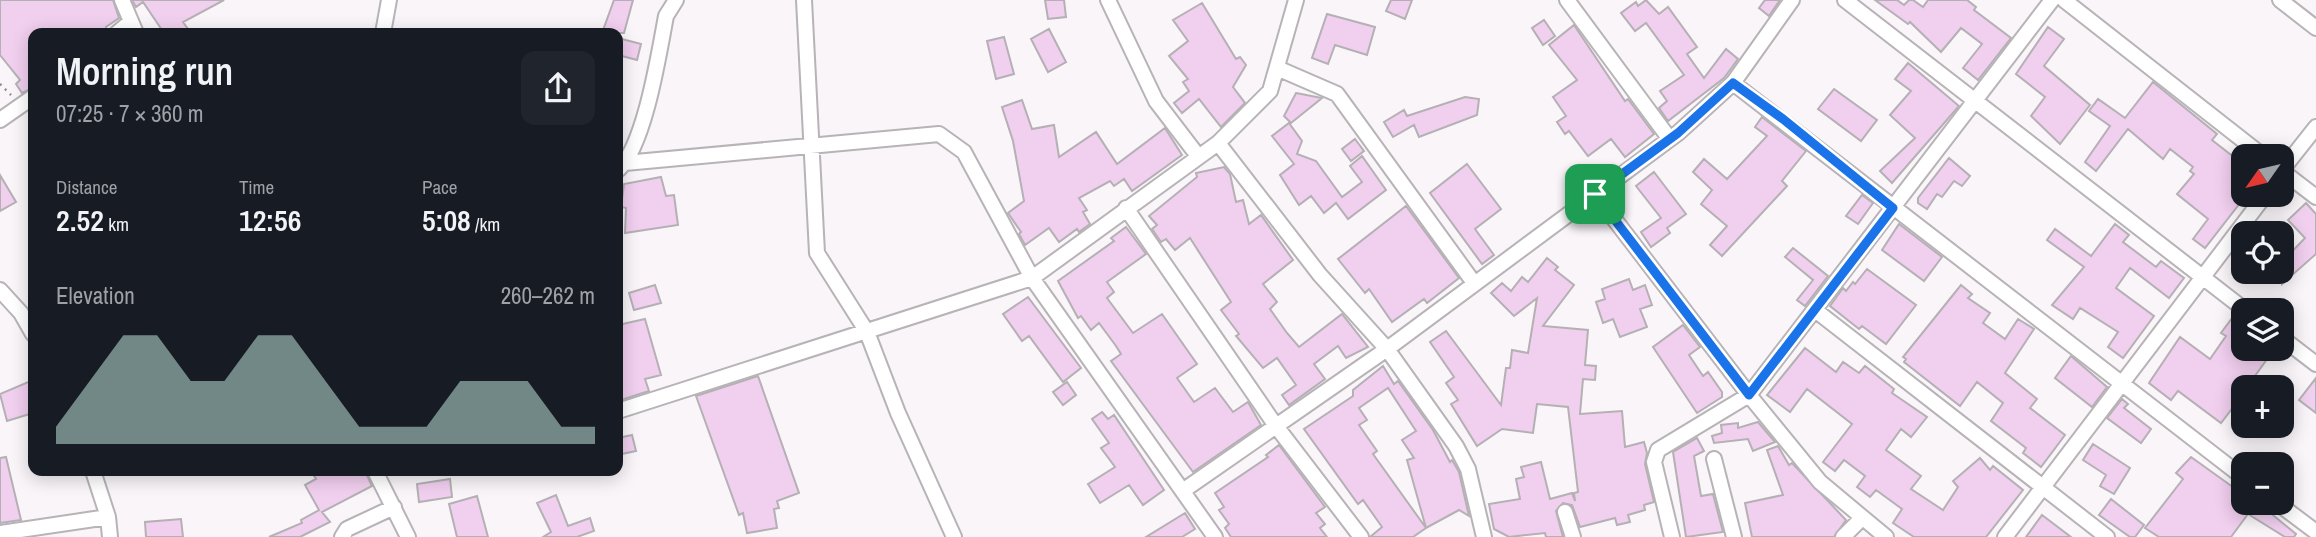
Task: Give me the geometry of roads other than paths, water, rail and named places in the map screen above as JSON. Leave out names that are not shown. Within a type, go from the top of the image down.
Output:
[{"type":"street","points":[[122,0],[133,28]]},
{"type":"street","points":[[384,28],[389,0]]},
{"type":"street","points":[[623,162],[640,128],[666,16],[676,0]]},
{"type":"street","points":[[804,0],[817,253],[867,332],[898,413],[954,537]]},
{"type":"street","points":[[1108,0],[1156,101],[1198,156]]},
{"type":"street","points":[[623,409],[1032,278],[1218,142],[1270,91],[1296,0]]},
{"type":"street","points":[[1567,0],[1669,138]]},
{"type":"street","points":[[1184,489],[1387,349],[1669,138],[1733,83],[1792,0]]},
{"type":"street","points":[[1845,0],[2231,299]]},
{"type":"street","points":[[1672,537],[1654,461],[1658,450],[1749,395],[2052,0]]},
{"type":"street","points":[[2064,0],[2248,144]]},
{"type":"street","points":[[2280,0],[2316,28]]},
{"type":"street","points":[[1277,68],[1337,94],[1474,284]]},
{"type":"street","points":[[1733,83],[1783,119],[1893,208],[2231,468]]},
{"type":"street","points":[[0,120],[28,100]]},
{"type":"street","points":[[2294,155],[2316,127]]},
{"type":"street","points":[[623,166],[939,134],[964,152],[1032,278],[1184,489],[1215,537]]},
{"type":"street","points":[[1218,142],[1320,275],[1387,349],[1456,446],[1468,469],[1484,537]]},
{"type":"street","points":[[2294,180],[2316,197]]},
{"type":"street","points":[[1595,194],[1749,395],[1821,482],[1886,537]]},
{"type":"street","points":[[2005,537],[2256,207]]},
{"type":"street","points":[[1126,208],[1276,426],[1361,537]]},
{"type":"street","points":[[0,290],[21,313],[28,325]]},
{"type":"street","points":[[1815,310],[2106,537]]},
{"type":"street","points":[[2294,348],[2316,365]]},
{"type":"street","points":[[1714,459],[1734,537]]},
{"type":"street","points":[[95,476],[108,517],[110,537]]},
{"type":"street","points":[[378,476],[408,537]]},
{"type":"street","points":[[342,537],[347,529],[394,507]]},
{"type":"street","points":[[1565,512],[1573,537]]},
{"type":"street","points":[[2293,515],[2316,532]]},
{"type":"street","points":[[0,533],[108,517]]},
{"type":"street","points":[[1843,537],[1862,518]]}]
